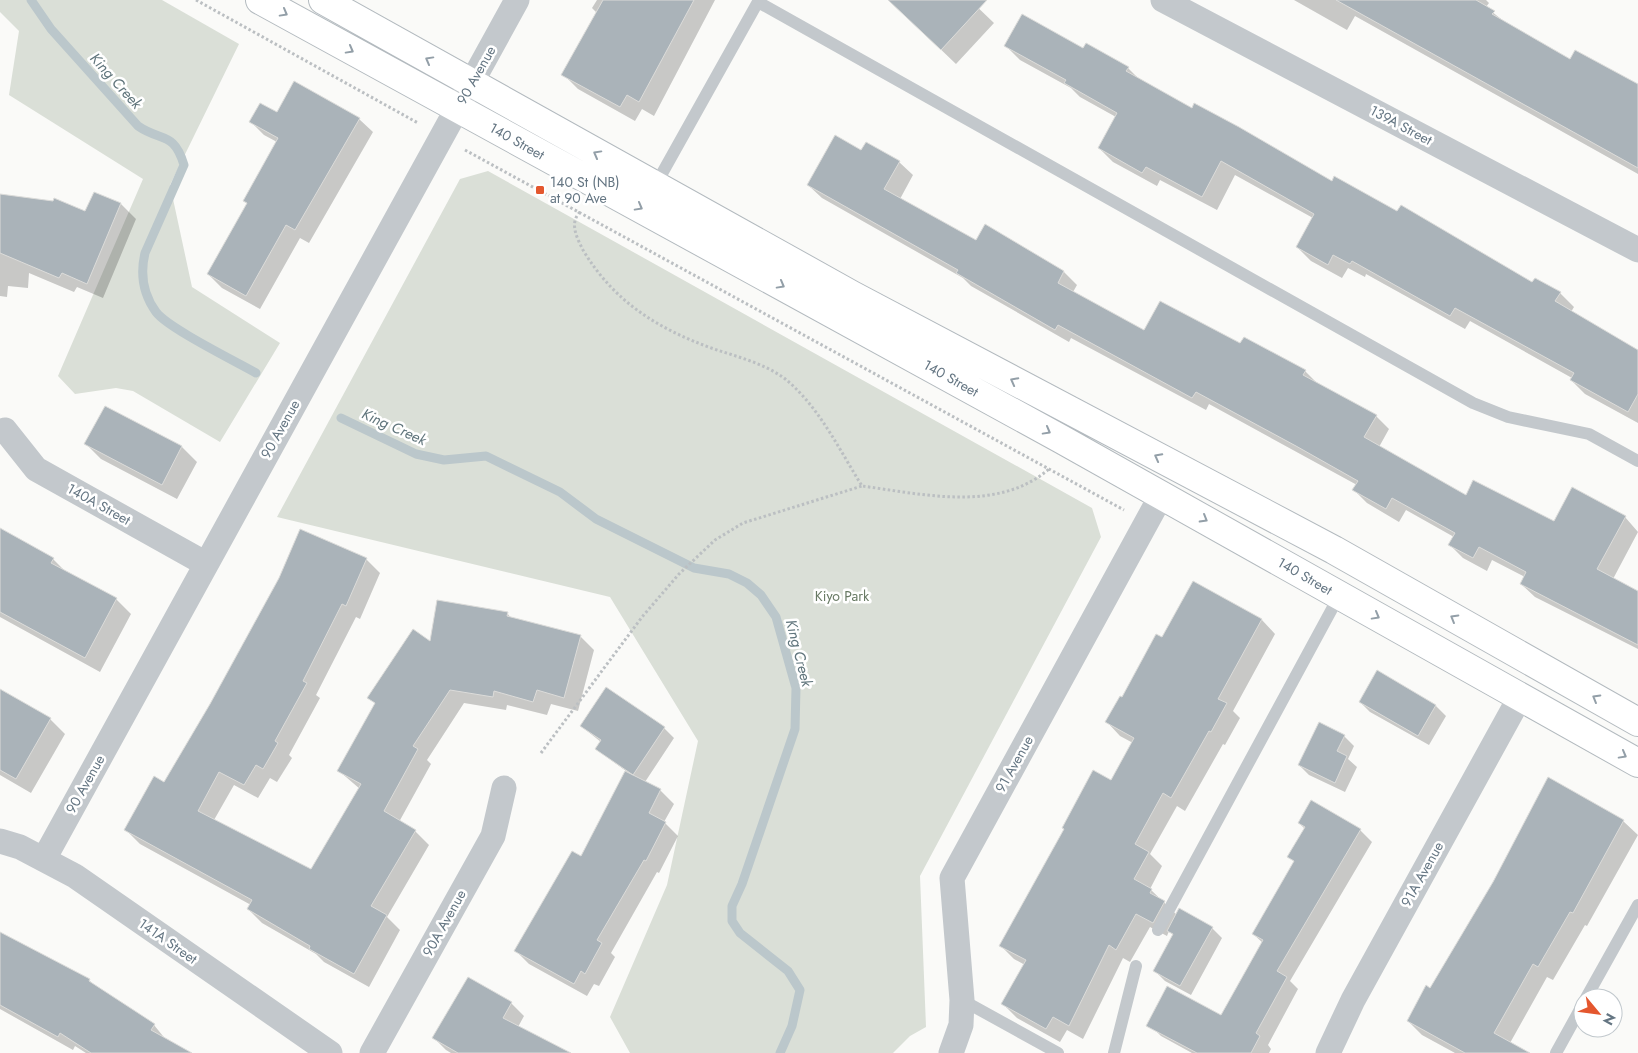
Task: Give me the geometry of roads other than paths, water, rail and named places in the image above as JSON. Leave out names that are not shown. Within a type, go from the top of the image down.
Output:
[{"type":"main road","name":"140 Street","points":[[260,0],[1162,494],[1339,596],[1638,763]]},
{"type":"main road","name":"140 Street","points":[[323,0],[852,295],[1334,550],[1638,722]]},
{"type":"main road","points":[[1162,494],[1171,484],[1184,485],[1296,546],[1334,550]]},
{"type":"street","name":"90 Avenue","points":[[44,859],[518,0]]},
{"type":"street","name":"139A Street","points":[[1163,0],[1638,250]]},
{"type":"street","name":"140A Street","points":[[4,430],[36,469],[206,564]]},
{"type":"street","name":"91 Avenue","points":[[951,1053],[961,1025],[962,1000],[952,878],[1162,494]]},
{"type":"street","name":"91A Avenue","points":[[1328,1053],[1353,1000],[1520,696]]},
{"type":"street","name":"90A Avenue","points":[[372,1053],[493,836],[504,788]]},
{"type":"street","name":"141A Street","points":[[0,841],[20,847],[75,876],[330,1053]]},
{"type":"lane","points":[[655,186],[758,1],[1473,403],[1508,417],[1588,434],[1638,461]]},
{"type":"lane","points":[[1158,930],[1339,596]]},
{"type":"lane","points":[[1592,988],[1638,905]]},
{"type":"lane","points":[[1114,1053],[1136,966]]},
{"type":"lane","points":[[962,1000],[1058,1053]]},
{"type":"lane","points":[[1556,1053],[1573,1022]]},
{"type":"waterway","name":"King Creek","points":[[31,0],[51,29],[138,126],[171,142],[180,154],[184,165],[145,253],[143,269],[145,291],[156,312],[174,327],[256,373]]},
{"type":"waterway","name":"King Creek","points":[[341,418],[416,454],[444,460],[486,456],[560,492],[596,519],[694,568],[729,574],[747,583],[761,595],[776,617],[796,688],[795,729],[742,884],[732,906],[732,921],[740,933],[788,971],[800,990],[792,1026],[780,1053]]},
{"type":"place","name":"140 St (NB) at 90 Ave","points":[[540,190]]},
{"type":"park label","name":"Kiyo Park","points":[[842,596]]}]
